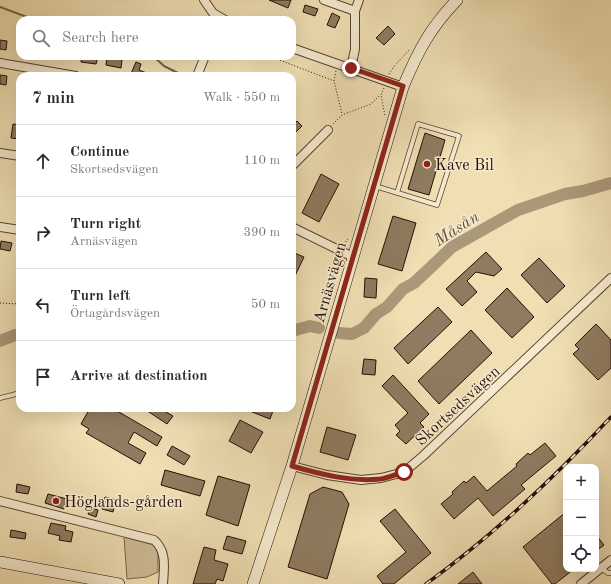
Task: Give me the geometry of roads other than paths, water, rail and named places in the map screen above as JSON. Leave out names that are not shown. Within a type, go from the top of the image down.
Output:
[{"type":"street","points":[[204,0],[213,16]]},
{"type":"street","points":[[324,0],[355,11]]},
{"type":"street","points":[[351,68],[355,49],[355,11],[359,0]]},
{"type":"street","name":"Arnäsvägen","points":[[254,584],[292,466],[403,86],[418,52],[432,29],[457,0]]},
{"type":"street","points":[[296,49],[403,86]]},
{"type":"street","points":[[199,72],[203,60]]},
{"type":"street","points":[[0,64],[51,72]]},
{"type":"street","points":[[296,162],[328,130]]},
{"type":"street","points":[[0,153],[16,155]]},
{"type":"street","points":[[0,227],[16,229]]},
{"type":"street","points":[[296,228],[353,257]]},
{"type":"street","name":"Skortsedsvägen","points":[[292,466],[327,475],[361,480],[381,478],[404,472],[423,456],[611,278]]},
{"type":"street","points":[[0,501],[154,540],[160,545],[164,558],[163,584]]},
{"type":"street","points":[[581,584],[611,560]]},
{"type":"street","points":[[0,562],[119,584]]},
{"type":"lane","points":[[375,186],[397,193],[437,205],[459,136],[418,124],[397,193]]},
{"type":"lane","points":[[0,398],[16,394]]},
{"type":"lane","points":[[601,568],[608,573],[611,573]]},
{"type":"waterway","points":[[0,7],[24,16]]},
{"type":"waterway","points":[[157,60],[164,66],[176,72]]},
{"type":"waterway","name":"Måsån","points":[[339,333],[352,334],[364,328],[376,314],[387,307],[403,289],[414,283],[452,247],[518,210],[565,194],[583,191],[611,183]]},
{"type":"waterway","name":"Måsån","points":[[296,330],[310,326],[319,328]]},
{"type":"waterway","name":"Måsån","points":[[0,341],[16,335]]},
{"type":"railway","points":[[426,584],[476,546],[523,505],[568,462],[611,417]]},
{"type":"place","name":"Kave Bil","points":[[427,164]]},
{"type":"place","name":"Höglands-gården","points":[[56,501]]}]
